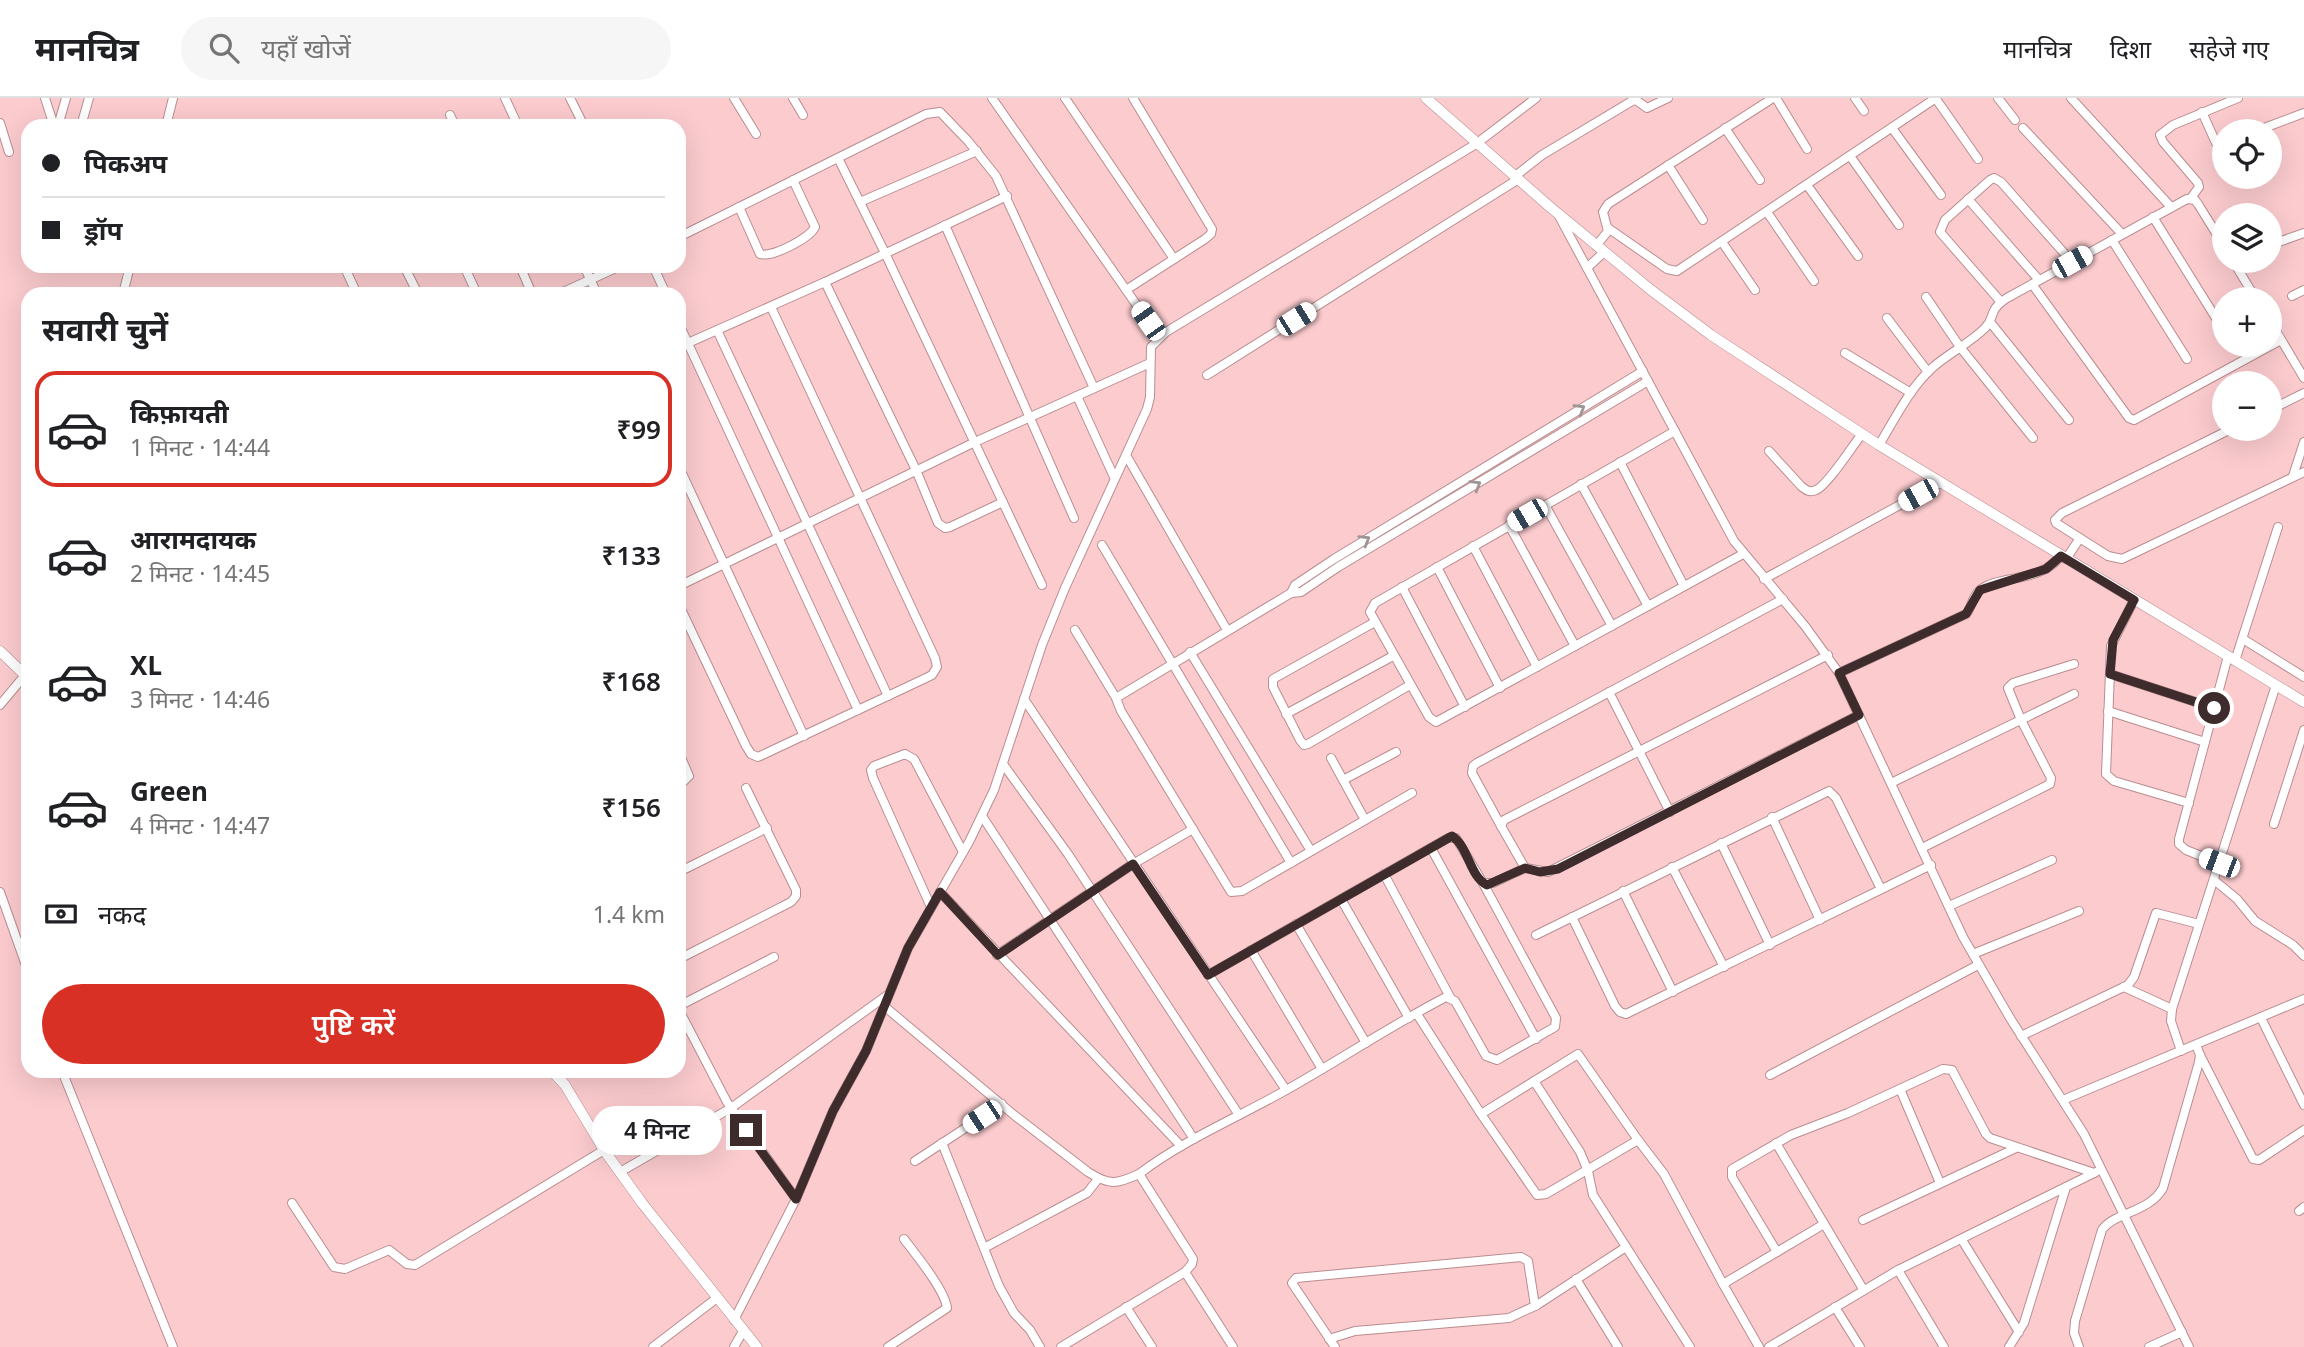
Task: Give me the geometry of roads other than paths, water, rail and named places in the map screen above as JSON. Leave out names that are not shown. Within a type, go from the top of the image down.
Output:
[{"type":"street","points":[[45,98],[55,119]]},
{"type":"street","points":[[58,119],[66,98]]},
{"type":"street","points":[[83,119],[89,98]]},
{"type":"street","points":[[168,119],[173,98]]},
{"type":"street","points":[[505,98],[515,119]]},
{"type":"street","points":[[570,98],[580,119]]},
{"type":"street","points":[[734,98],[756,134]]},
{"type":"street","points":[[793,98],[803,115]]},
{"type":"street","points":[[992,98],[1159,337]]},
{"type":"street","points":[[1065,98],[1174,259]]},
{"type":"street","points":[[1126,290],[1205,239],[1212,229],[1133,98]]},
{"type":"street","points":[[1426,98],[1518,176],[1558,214],[1603,240],[1672,271],[1683,268],[1936,98],[1978,159]]},
{"type":"street","points":[[734,1320],[796,1199],[833,1111],[866,1051],[908,948],[982,816],[1065,588],[1150,397],[1151,347],[1159,337],[1479,142],[1536,98]]},
{"type":"street","points":[[1207,375],[1518,176],[1528,164],[1635,99],[1647,108],[1668,98]]},
{"type":"street","points":[[1587,268],[1603,240],[1604,208],[1774,98],[1807,149]]},
{"type":"street","points":[[1856,98],[1864,111]]},
{"type":"street","points":[[1998,98],[2015,121]]},
{"type":"street","points":[[2071,98],[2171,207]]},
{"type":"street","points":[[1880,442],[1911,393],[1928,372],[1984,329],[1990,322],[1994,308],[2001,302],[2191,198],[2199,187],[2198,183],[2160,135],[2166,128],[2238,98]]},
{"type":"street","points":[[686,234],[934,111],[946,116],[996,176],[1094,388]]},
{"type":"street","points":[[2202,112],[2212,137]]},
{"type":"street","points":[[2282,121],[2304,113]]},
{"type":"street","points":[[450,115],[452,119]]},
{"type":"street","points":[[0,123],[9,152]]},
{"type":"street","points":[[1725,128],[1760,180]]},
{"type":"street","points":[[1892,128],[1941,195]]},
{"type":"street","points":[[2023,128],[2122,234]]},
{"type":"street","points":[[860,202],[977,151]]},
{"type":"street","points":[[1850,156],[1899,225]]},
{"type":"street","points":[[838,158],[1042,585]]},
{"type":"street","points":[[1668,165],[1703,220]]},
{"type":"street","points":[[2001,302],[1940,232],[1945,220],[1990,180],[1998,179],[2072,262]]},
{"type":"street","points":[[740,207],[760,254],[773,254],[805,238],[815,227],[793,180]]},
{"type":"street","points":[[1807,185],[1858,256]]},
{"type":"street","points":[[686,344],[771,307],[1007,196]]},
{"type":"street","points":[[2191,198],[2212,227]]},
{"type":"street","points":[[1968,199],[2036,282],[2129,418],[2134,420],[2250,357]]},
{"type":"street","points":[[1767,212],[1814,281]]},
{"type":"street","points":[[1558,214],[1743,554],[1783,599],[1839,673],[1978,965],[2084,1134],[2098,1171],[2126,1216],[2189,1347]]},
{"type":"street","points":[[2153,217],[2212,312]]},
{"type":"street","points":[[945,225],[1074,518]]},
{"type":"street","points":[[2282,241],[2304,233]]},
{"type":"street","points":[[1603,240],[1711,335],[1862,434],[1880,442],[1940,482],[2134,600],[2236,652],[2304,677]]},
{"type":"street","points":[[2112,240],[2187,359]]},
{"type":"street","points":[[1722,242],[1755,290]]},
{"type":"street","points":[[587,273],[594,287]]},
{"type":"street","points":[[574,287],[605,273]]},
{"type":"street","points":[[825,282],[916,470],[938,523],[945,528],[1003,502]]},
{"type":"street","points":[[2292,296],[2304,290]]},
{"type":"street","points":[[1926,297],[1960,346],[2033,438]]},
{"type":"street","points":[[686,620],[751,754],[758,757],[932,675],[937,667],[771,307]]},
{"type":"street","points":[[1887,318],[1928,372]]},
{"type":"street","points":[[1990,322],[2069,420]]},
{"type":"street","points":[[717,330],[888,696]]},
{"type":"street","points":[[2282,342],[2304,379]]},
{"type":"street","points":[[686,351],[858,710]]},
{"type":"street","points":[[1845,353],[1911,393]]},
{"type":"street","points":[[686,583],[975,442],[1150,363]]},
{"type":"street","points":[[1390,531],[1444,493],[1643,371]]},
{"type":"street","points":[[1116,698],[1291,593],[1294,585],[1448,502],[1648,381]]},
{"type":"street","points":[[2282,404],[2304,393]]},
{"type":"street","points":[[1077,396],[1114,477]]},
{"type":"street","points":[[1555,424],[1561,434]]},
{"type":"street","points":[[1675,430],[1371,607],[1370,612],[1393,656],[1432,721],[1441,720],[1743,554]]},
{"type":"street","points":[[1769,451],[1801,486],[1807,491],[1813,491],[1824,484],[1862,434]]},
{"type":"street","points":[[2212,439],[2056,517],[2056,523],[2078,541],[2108,556],[2127,558],[2304,472]]},
{"type":"street","points":[[2293,476],[2304,442]]},
{"type":"street","points":[[1126,455],[1227,630]]},
{"type":"street","points":[[1500,458],[1504,468]]},
{"type":"street","points":[[1620,462],[1685,586]]},
{"type":"street","points":[[686,482],[804,736]]},
{"type":"street","points":[[1764,579],[1940,482]]},
{"type":"street","points":[[1581,484],[1648,606]]},
{"type":"street","points":[[1444,493],[1448,502]]},
{"type":"street","points":[[1545,505],[1612,626]]},
{"type":"street","points":[[1509,525],[1575,646]]},
{"type":"street","points":[[2219,863],[2186,850],[2179,844],[2214,708],[2278,527]]},
{"type":"street","points":[[1839,673],[1966,614],[1976,595],[1985,587],[2026,577],[2052,566],[2065,557],[2078,541]]},
{"type":"street","points":[[1102,545],[1291,863]]},
{"type":"street","points":[[1473,546],[1537,667]]},
{"type":"street","points":[[1437,567],[1500,688]]},
{"type":"street","points":[[1402,587],[1465,707]]},
{"type":"street","points":[[1525,868],[1472,773],[1473,766],[1783,599]]},
{"type":"street","points":[[2134,600],[2113,640],[2106,770],[2109,779],[2189,803]]},
{"type":"street","points":[[1375,622],[1273,679],[1273,687],[1286,714],[1304,745],[1410,685]]},
{"type":"street","points":[[1075,630],[1231,892],[1242,891],[1412,793]]},
{"type":"street","points":[[0,651],[21,672]]},
{"type":"street","points":[[1190,652],[1311,851]]},
{"type":"street","points":[[2236,652],[2276,685],[2304,702]]},
{"type":"street","points":[[1501,826],[1509,817],[1828,655]]},
{"type":"street","points":[[1286,714],[1393,656]]},
{"type":"street","points":[[1922,848],[2049,784],[2051,778],[2021,720],[2008,691],[2009,685],[2074,664]]},
{"type":"street","points":[[2110,674],[2214,708]]},
{"type":"street","points":[[0,705],[21,682]]},
{"type":"street","points":[[2181,1051],[2171,1021],[2172,1009],[2276,685]]},
{"type":"street","points":[[1609,692],[1670,812]]},
{"type":"street","points":[[1891,783],[2074,694]]},
{"type":"street","points":[[1024,699],[1286,1090]]},
{"type":"street","points":[[2108,711],[2205,742]]},
{"type":"street","points":[[1483,883],[1493,883],[1525,868],[1540,872],[1558,869],[1859,715]]},
{"type":"street","points":[[2274,824],[2304,730]]},
{"type":"street","points":[[1343,780],[1396,752]]},
{"type":"street","points":[[931,907],[873,778],[871,770],[874,766],[905,754],[914,759],[962,852]]},
{"type":"street","points":[[1331,758],[1365,820]]},
{"type":"street","points":[[1003,764],[1092,892],[1238,1115]]},
{"type":"street","points":[[686,955],[791,902],[796,896],[796,890],[746,788]]},
{"type":"street","points":[[1536,935],[1829,791],[1833,793],[1881,889]]},
{"type":"street","points":[[982,816],[1194,1139]]},
{"type":"street","points":[[1772,817],[1820,920]]},
{"type":"street","points":[[686,868],[767,828]]},
{"type":"street","points":[[998,955],[1133,864],[1193,829]]},
{"type":"street","points":[[1208,975],[1384,874],[1448,838],[1456,838],[1556,1018],[1555,1027],[1497,1060],[1486,1056],[1455,1001],[1450,997],[1384,874]]},
{"type":"street","points":[[1721,843],[1770,945]]},
{"type":"street","points":[[1431,848],[1536,1039]]},
{"type":"street","points":[[1949,906],[2052,860]]},
{"type":"street","points":[[1572,917],[1620,1012],[1626,1014],[1931,865]]},
{"type":"street","points":[[1672,867],[1724,967]]},
{"type":"street","points":[[2214,880],[2237,899],[2260,925],[2293,945],[2304,956]]},
{"type":"street","points":[[1623,891],[1673,992]]},
{"type":"street","points":[[0,892],[21,951]]},
{"type":"street","points":[[940,892],[1181,1146]]},
{"type":"street","points":[[1341,899],[1413,1016],[1537,1195],[1546,1194],[1638,1140]]},
{"type":"street","points":[[1973,954],[2079,911]]},
{"type":"street","points":[[2021,1036],[2131,983],[2156,913],[2199,924]]},
{"type":"street","points":[[1296,925],[1366,1044]]},
{"type":"street","points":[[1251,950],[1322,1069]]},
{"type":"street","points":[[686,1004],[774,957]]},
{"type":"street","points":[[1770,1075],[1978,965]]},
{"type":"street","points":[[2124,987],[2172,1009]]},
{"type":"street","points":[[620,1172],[731,1108],[889,994]]},
{"type":"street","points":[[884,1006],[1098,1179],[1118,1183],[1139,1174],[1181,1146],[1450,997]]},
{"type":"street","points":[[2063,1100],[2304,999]]},
{"type":"street","points":[[2260,1017],[2304,1105]]},
{"type":"street","points":[[686,1021],[731,1108],[796,1199]]},
{"type":"street","points":[[2196,1045],[2253,1159],[2259,1160],[2304,1130]]},
{"type":"street","points":[[1481,1114],[1578,1054],[1664,1174],[1759,1347]]},
{"type":"street","points":[[2079,1347],[2074,1333],[2075,1321],[2099,1237],[2105,1225],[2156,1198],[2162,1188],[2200,1055]]},
{"type":"street","points":[[1777,1252],[1731,1172],[1734,1166],[1805,1128],[1848,1113],[1943,1069],[1952,1070],[1986,1134],[1995,1141],[2098,1171]]},
{"type":"street","points":[[65,1078],[173,1347]]},
{"type":"street","points":[[558,1078],[620,1172],[757,1347]]},
{"type":"street","points":[[1534,1081],[1580,1152],[1588,1171],[1592,1195],[1690,1347]]},
{"type":"street","points":[[1900,1089],[1940,1183]]},
{"type":"street","points":[[915,1161],[1002,1104]]},
{"type":"street","points":[[942,1143],[999,1286],[1014,1313],[1040,1347]]},
{"type":"street","points":[[1776,1143],[1863,1289]]},
{"type":"street","points":[[1863,1220],[2016,1148]]},
{"type":"street","points":[[292,1203],[334,1267],[345,1269],[389,1250],[407,1264],[415,1265],[604,1150]]},
{"type":"street","points":[[1774,1346],[1898,1270],[2098,1171]]},
{"type":"street","points":[[1062,1347],[1185,1272],[1192,1264],[1193,1259],[1139,1174]]},
{"type":"street","points":[[984,1248],[1087,1193],[1098,1179]]},
{"type":"street","points":[[2009,1347],[2024,1324],[2066,1187]]},
{"type":"street","points":[[1723,1284],[1824,1224]]},
{"type":"street","points":[[888,1347],[947,1308],[939,1289],[904,1239]]},
{"type":"street","points":[[1962,1240],[2019,1332]]},
{"type":"street","points":[[1329,1339],[1355,1331],[1509,1318],[1535,1306],[1626,1247]]},
{"type":"street","points":[[1335,1347],[1292,1283],[1296,1278],[1521,1256],[1528,1261],[1535,1306]]},
{"type":"street","points":[[1898,1270],[1944,1347]]},
{"type":"street","points":[[1185,1272],[1233,1347]]},
{"type":"street","points":[[1576,1279],[1618,1347]]},
{"type":"street","points":[[653,1347],[717,1298]]},
{"type":"street","points":[[1126,1307],[1152,1347]]},
{"type":"street","points":[[1835,1307],[1860,1347]]},
{"type":"street","points":[[734,1347],[743,1331]]},
{"type":"street","points":[[2149,1347],[2182,1332]]}]
